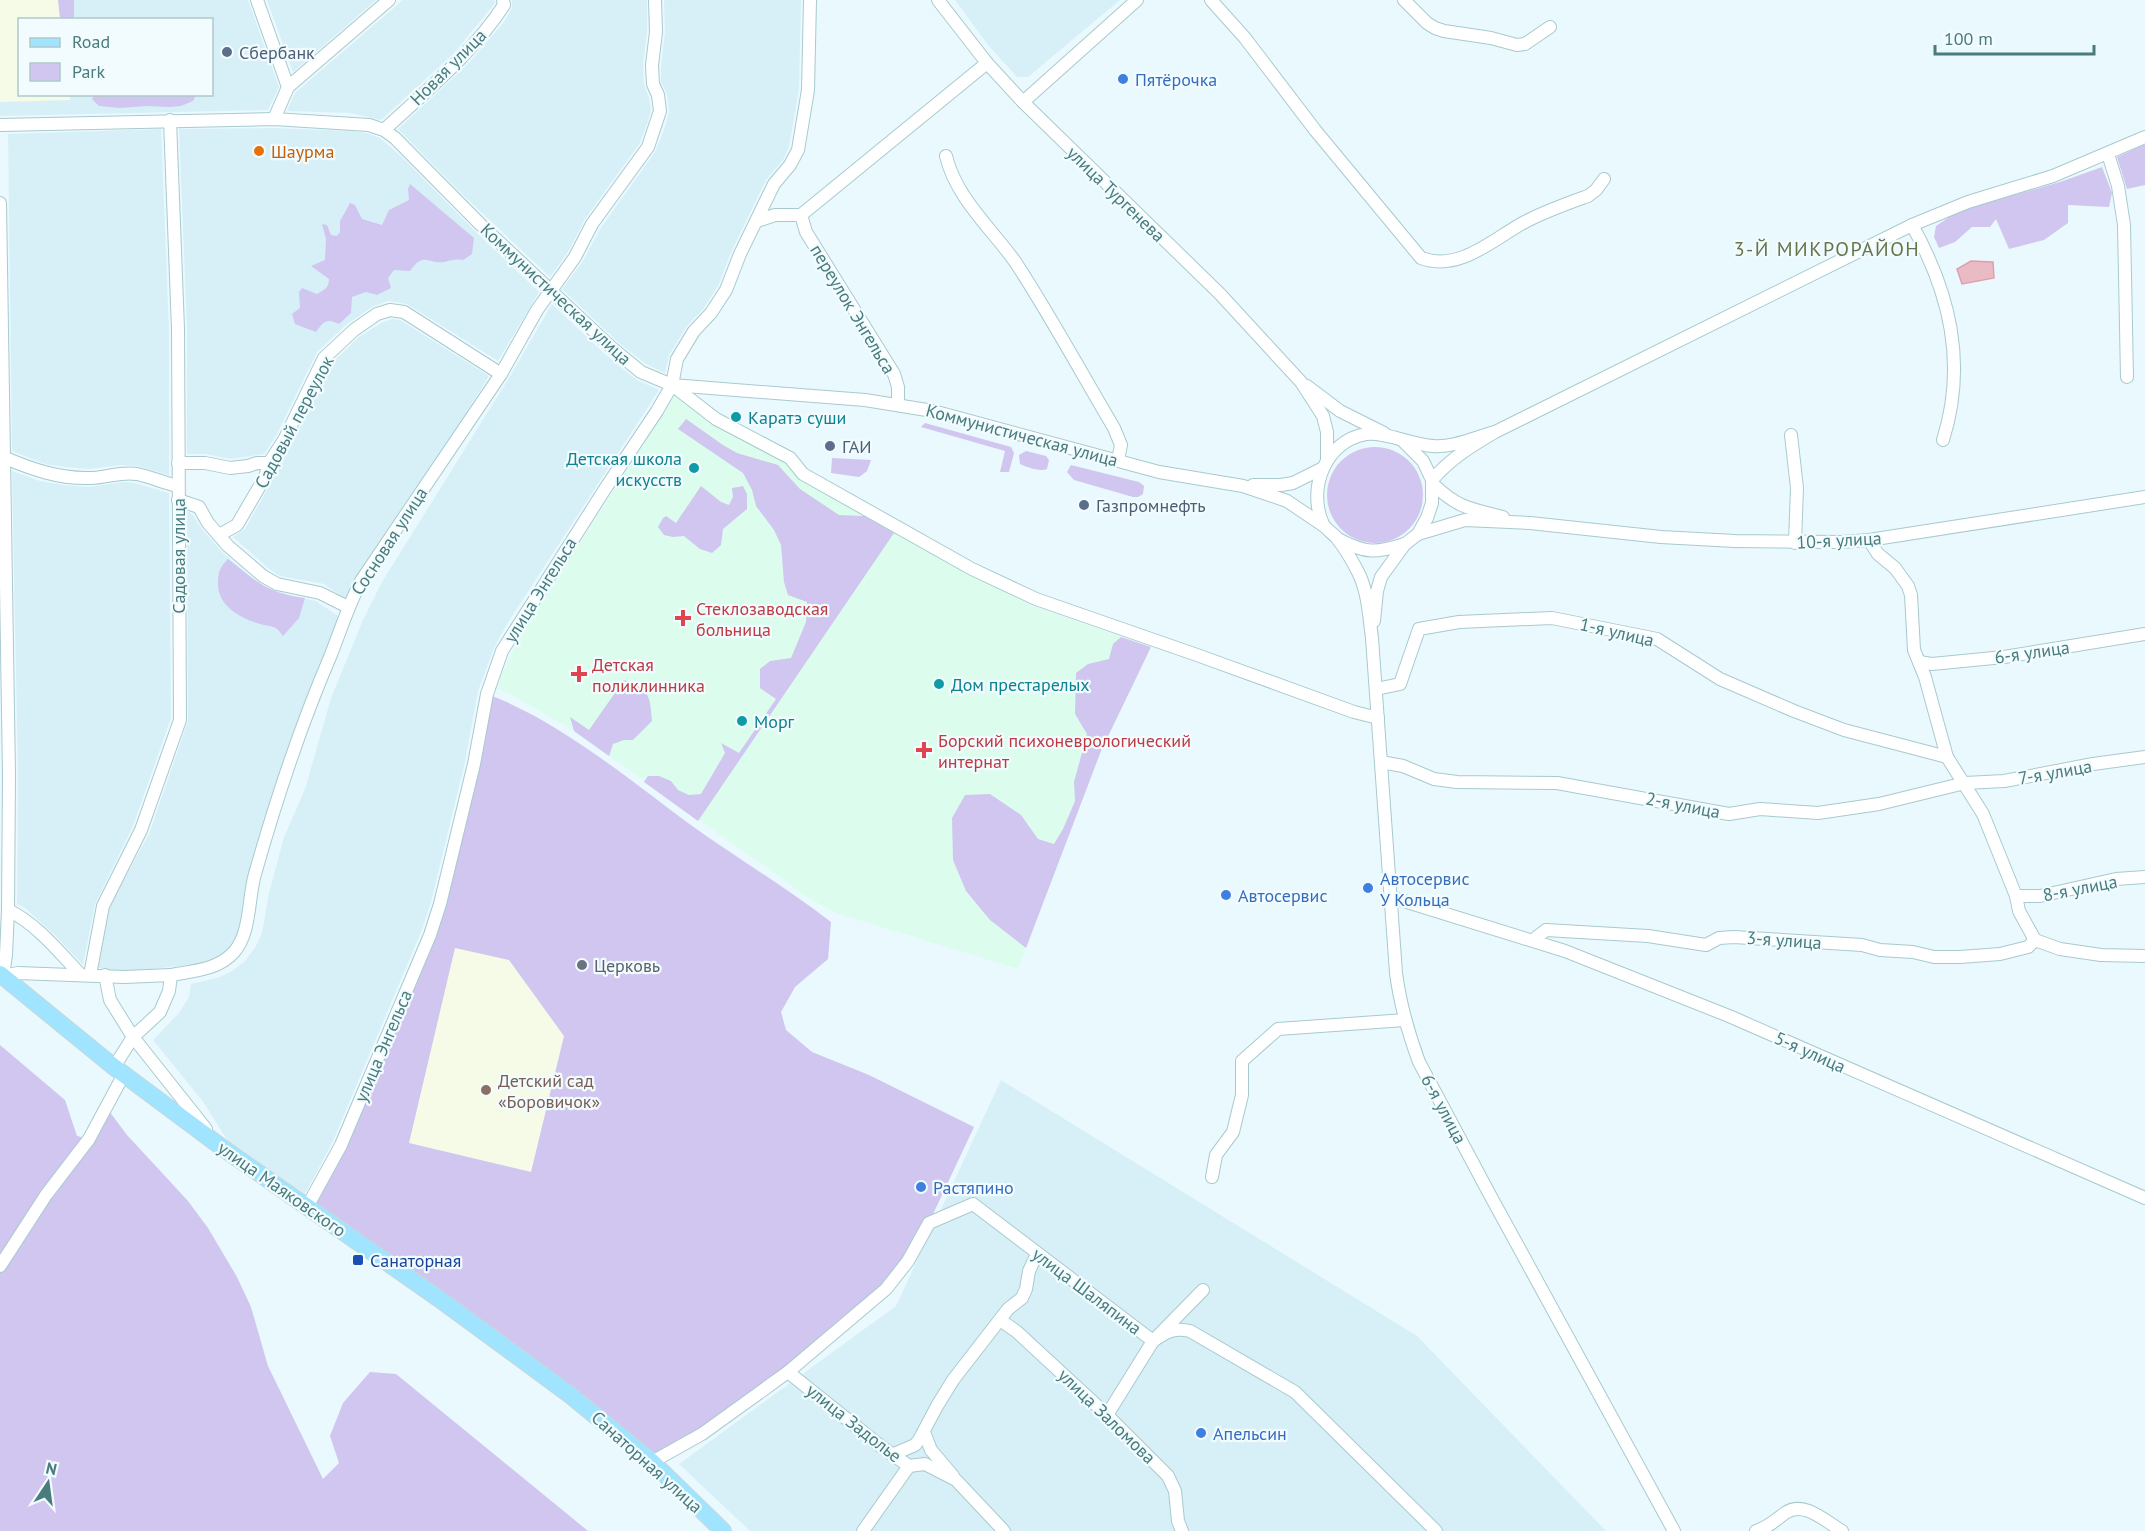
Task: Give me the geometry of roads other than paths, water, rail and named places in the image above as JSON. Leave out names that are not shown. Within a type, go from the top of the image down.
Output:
[{"type":"main road","name":"улица Маяковского","points":[[2,975],[119,1070],[220,1146],[429,1291],[570,1395]]},
{"type":"main road","name":"Санаторная улица","points":[[570,1395],[652,1461],[723,1531]]},
{"type":"street","points":[[257,0],[288,87]]},
{"type":"street","points":[[274,119],[288,87],[389,0]]},
{"type":"street","name":"Новая улица","points":[[384,130],[460,59],[496,17],[504,4],[503,0]]},
{"type":"street","name":"Сосновая улица","points":[[2,975],[18,973],[124,977],[171,975],[204,970],[218,965],[234,951],[243,939],[254,875],[288,768],[348,607],[361,581],[501,374],[551,291],[575,257],[592,224],[648,147],[660,111],[658,95],[653,84],[652,65],[656,32],[656,0]]},
{"type":"street","name":"улица Энгельса","points":[[307,1207],[341,1145],[430,935],[440,904],[474,764],[487,694],[498,661],[515,629],[657,411],[672,385],[677,359],[694,331],[711,313],[726,291],[740,254],[774,184],[790,165],[798,150],[808,90],[810,0]]},
{"type":"street","name":"улица Тургенева","points":[[939,0],[987,63],[1023,102],[1220,294],[1301,382],[1323,416],[1327,432],[1325,463]]},
{"type":"street","points":[[1023,102],[1137,0]]},
{"type":"street","points":[[1211,0],[1245,38],[1316,130],[1421,258],[1439,262],[1464,257],[1524,223],[1588,196],[1604,179]]},
{"type":"street","points":[[1404,0],[1435,28],[1517,45],[1525,44],[1550,27]]},
{"type":"street","points":[[757,220],[775,215],[801,215],[987,63]]},
{"type":"street","name":"Коммунистическая улица","points":[[0,125],[274,119],[369,125],[384,130],[408,150],[462,206],[551,291],[613,350],[641,372],[672,385],[865,400],[933,411],[1159,472],[1243,486],[1287,501],[1324,526]]},
{"type":"street","name":"Садовая улица","points":[[86,975],[103,906],[141,830],[180,720],[178,329],[170,120]]},
{"type":"street","points":[[1433,482],[1443,466],[1495,432],[1912,225],[1946,210],[2053,176],[2145,137]]},
{"type":"street","points":[[2108,154],[2118,186],[2124,225],[2127,377]]},
{"type":"street","points":[[946,156],[949,170],[963,194],[1015,263],[1114,428],[1121,445],[1118,460]]},
{"type":"street","points":[[0,203],[9,775],[8,910],[6,955],[2,975]]},
{"type":"street","name":"переулок Энгельса","points":[[801,215],[806,232],[894,374],[898,387],[898,404]]},
{"type":"street","points":[[1912,225],[1941,285],[1951,330],[1955,373],[1950,418],[1943,440]]},
{"type":"street","name":"Садовый переулок","points":[[219,535],[237,525],[265,477],[269,463],[284,440],[324,358],[354,330],[377,315],[390,310],[404,312],[501,374]]},
{"type":"street","name":"улица Тургенева","points":[[1301,382],[1340,411],[1387,435]]},
{"type":"street","points":[[672,385],[716,419],[790,458],[803,474],[972,568],[1036,599],[1354,712],[1378,718]]},
{"type":"street","points":[[1405,544],[1382,551],[1357,549],[1337,538],[1324,526],[1318,508],[1317,488],[1325,463],[1339,447],[1366,434],[1387,435],[1403,441],[1435,447],[1495,432]]},
{"type":"street","points":[[1791,435],[1797,488],[1795,543]]},
{"type":"street","points":[[1372,638],[1377,591],[1381,577],[1405,544],[1418,534],[1432,503],[1433,482],[1423,461],[1403,441]]},
{"type":"street","points":[[3,457],[42,472],[64,476],[90,478],[137,474],[161,483],[178,486]]},
{"type":"street","points":[[178,463],[205,463],[230,468],[269,463]]},
{"type":"street","name":"Коммунистическая улица","points":[[1243,486],[1293,483],[1325,463]]},
{"type":"street","name":"10-я улица","points":[[1433,482],[1449,499],[1464,507],[1530,523]]},
{"type":"street","name":"10-я улица","points":[[1418,534],[1465,520],[1530,523],[1661,537],[1795,543],[1869,540],[2145,497]]},
{"type":"street","points":[[178,500],[199,507],[208,523],[228,546],[263,576],[277,584],[320,592],[348,607]]},
{"type":"street","points":[[1337,538],[1359,573],[1372,638]]},
{"type":"street","points":[[1869,540],[1878,555],[1895,568],[1908,585],[1911,595],[1914,650],[1925,677],[1947,757],[1983,814],[2016,896],[2019,911],[2035,940],[2061,949],[2102,955],[2145,956]]},
{"type":"street","name":"1-я улица","points":[[1376,689],[1400,684],[1419,629],[1459,622],[1552,618],[1657,639],[1720,680],[1794,711],[1844,730],[1947,757]]},
{"type":"street","name":"6-я улица","points":[[1918,662],[1932,664],[2004,657],[2145,634]]},
{"type":"street","name":"6-я улица","points":[[1372,638],[1396,973],[1404,1020],[1419,1062],[1674,1531]]},
{"type":"street","name":"7-я улица","points":[[1965,783],[2004,781],[2093,764],[2145,758]]},
{"type":"street","name":"2-я улица","points":[[1381,762],[1402,766],[1434,778],[1457,782],[1557,783],[1729,814],[1761,809],[1818,813],[1878,804],[1965,783]]},
{"type":"street","name":"8-я улица","points":[[2016,896],[2040,896],[2116,879],[2145,877]]},
{"type":"street","name":"5-я улица","points":[[1391,897],[1533,940],[1729,1016],[2145,1198]]},
{"type":"street","points":[[8,910],[19,915],[86,975]]},
{"type":"street","name":"3-я улица","points":[[1533,940],[1546,930],[1648,936],[1706,945],[1719,938],[1734,937],[1862,945],[1880,950],[1913,952],[1934,957],[2000,954],[2028,947],[2035,940]]},
{"type":"street","points":[[105,975],[110,1000],[133,1037],[185,1106],[220,1146]]},
{"type":"street","points":[[0,1266],[46,1195],[89,1139],[133,1037],[160,1012],[170,990],[171,975]]},
{"type":"street","points":[[1212,1177],[1216,1155],[1233,1132],[1238,1113],[1242,1095],[1242,1060],[1278,1029],[1404,1020]]},
{"type":"street","name":"улица Шаляпина","points":[[788,1372],[886,1289],[908,1261],[929,1223],[973,1204],[1153,1341],[1164,1333],[1178,1328],[1190,1331],[1295,1392],[1436,1531]]},
{"type":"street","points":[[894,1454],[915,1445],[953,1380],[1008,1309],[1022,1298],[1029,1271],[1037,1254]]},
{"type":"street","points":[[1107,1415],[1153,1341],[1203,1290]]},
{"type":"street","name":"улица Заломова","points":[[1000,1320],[1016,1330],[1168,1476],[1173,1482],[1178,1521],[1182,1531]]},
{"type":"street","points":[[652,1461],[702,1434],[788,1372]]},
{"type":"street","name":"улица Задолье","points":[[788,1372],[909,1466],[925,1464],[956,1480],[1004,1531]]},
{"type":"street","points":[[924,1432],[931,1449],[956,1480]]},
{"type":"street","points":[[863,1531],[909,1466]]},
{"type":"street","points":[[1756,1531],[1798,1508],[1809,1511],[1842,1531]]},
{"type":"place","name":"Сбербанк","points":[[227,52]]},
{"type":"place","name":"Пятёрочка","points":[[1123,79]]},
{"type":"place","name":"Шаурма","points":[[259,151]]},
{"type":"place","name":"Каратэ суши","points":[[736,417]]},
{"type":"place","name":"ГАИ","points":[[830,446]]},
{"type":"place","name":"Детская школа искусств","points":[[694,468]]},
{"type":"place","name":"Газпромнефть","points":[[1084,505]]},
{"type":"place","name":"Стеклозаводская больница","points":[[683,618]]},
{"type":"place","name":"Детская поликлинника","points":[[579,674]]},
{"type":"place","name":"Дом престарелых","points":[[939,684]]},
{"type":"place","name":"Морг","points":[[742,721]]},
{"type":"place","name":"Борский психоневрологический интернат","points":[[924,750]]},
{"type":"place","name":"Автосервис У Кольца","points":[[1368,888]]},
{"type":"place","name":"Автосервис","points":[[1226,895]]},
{"type":"place","name":"Церковь","points":[[582,965]]},
{"type":"place","name":"Детский сад «Боровичок»","points":[[486,1090]]},
{"type":"place","name":"Растяпино","points":[[921,1187]]},
{"type":"place","name":"Санаторная","points":[[358,1260]]},
{"type":"place","name":"Апельсин","points":[[1201,1433]]},
{"type":"district","name":"3-Й МИКРОРАЙОН","points":[[1827,249]]}]
